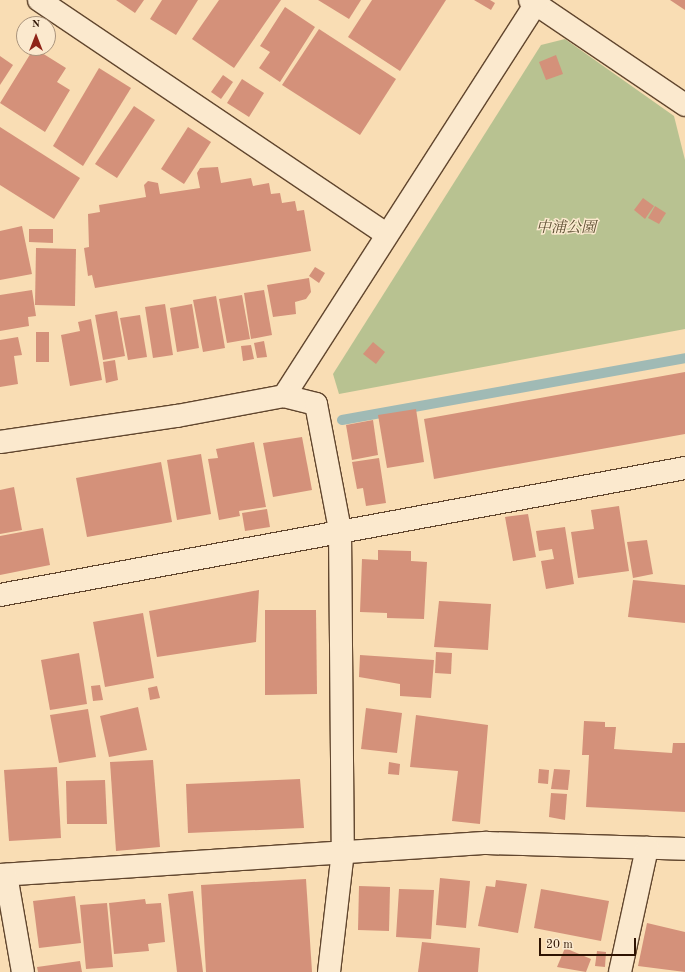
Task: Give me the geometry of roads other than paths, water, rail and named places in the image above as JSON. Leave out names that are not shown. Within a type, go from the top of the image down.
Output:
[{"type":"street","points":[[39,0],[386,234]]},
{"type":"street","points":[[284,396],[534,1],[685,105]]},
{"type":"street","points":[[0,442],[177,416],[284,396],[316,404],[340,530],[343,851],[328,972]]},
{"type":"street","points":[[0,595],[340,530],[685,468]]},
{"type":"street","points":[[23,972],[3,875],[343,851],[487,843],[685,849]]},
{"type":"street","points":[[620,972],[648,848]]},
{"type":"waterway","points":[[342,420],[685,358]]},
{"type":"park label","name":"中浦公園","points":[[566,229]]}]
